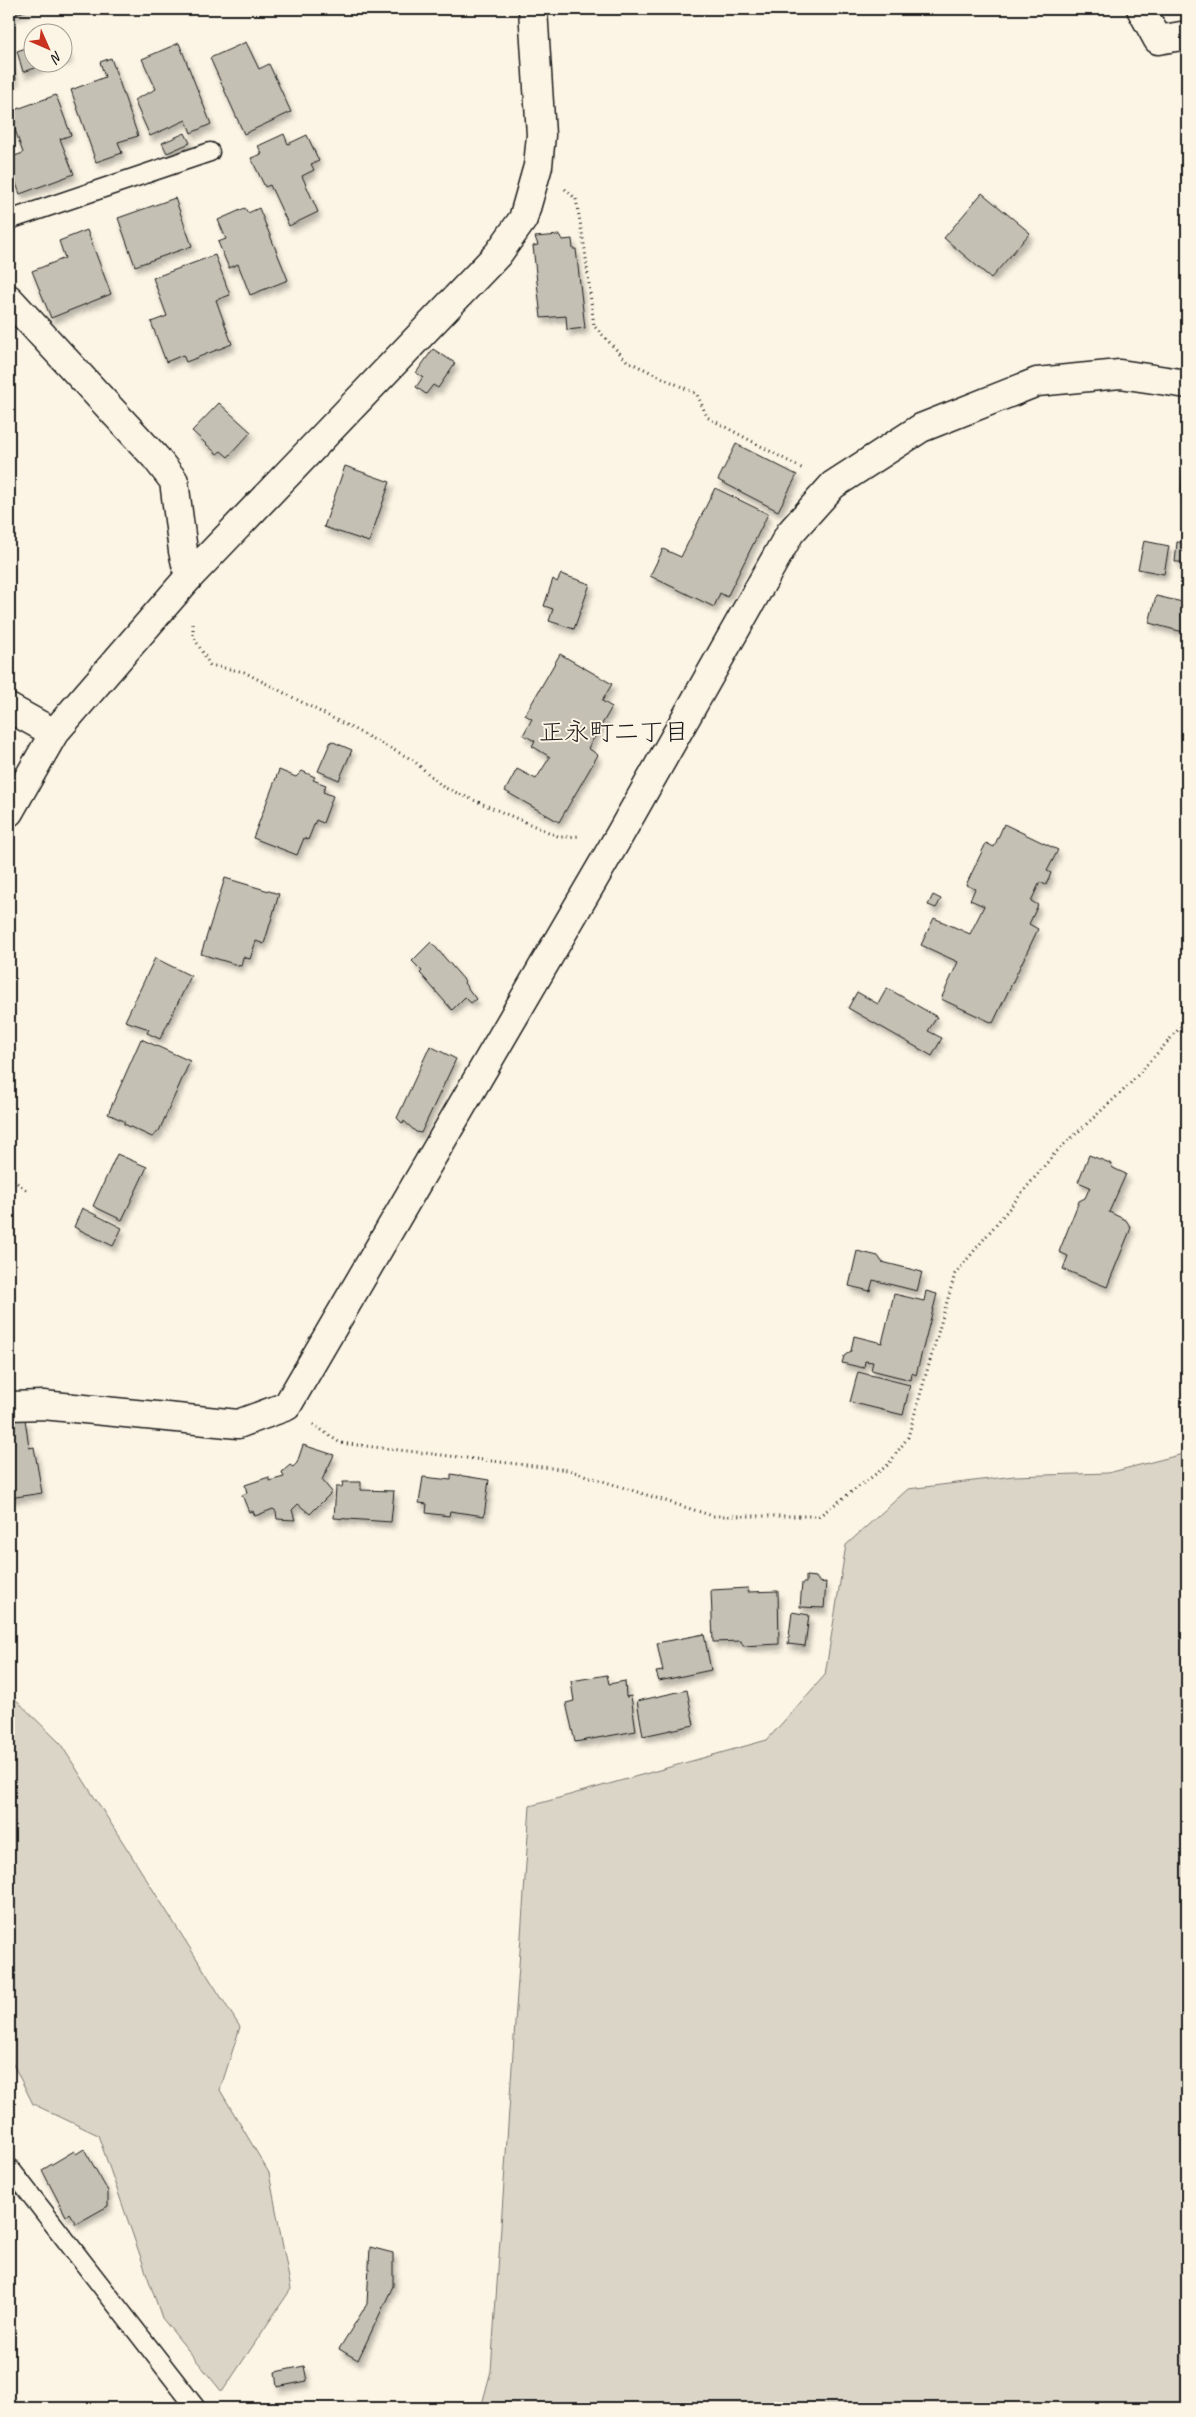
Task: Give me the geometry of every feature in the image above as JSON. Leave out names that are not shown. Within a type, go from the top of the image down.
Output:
[{"type":"street","points":[[9,812],[54,732],[190,577],[498,254],[523,219],[538,166],[541,135],[532,9]]},
{"type":"street","points":[[1140,9],[1158,40],[1187,35]]},
{"type":"street","points":[[9,299],[156,458],[174,481],[183,551],[190,577]]},
{"type":"street","points":[[9,1406],[43,1405],[238,1424],[287,1406],[619,836],[790,533],[834,485],[921,428],[1037,382],[1120,374],[1187,384]]},
{"type":"street","points":[[9,708],[54,732]]},
{"type":"lane","points":[[9,220],[210,152]]},
{"type":"lane","points":[[9,2167],[196,2408]]},
{"type":"path","points":[[538,166],[576,199],[585,250],[594,326],[627,361],[697,394],[707,418],[834,485]]},
{"type":"path","points":[[190,577],[193,636],[210,665],[244,672],[413,760],[443,787],[551,833],[560,836],[619,836]]},
{"type":"path","points":[[287,1406],[340,1443],[568,1470],[713,1516],[819,1516],[888,1465],[908,1437],[955,1274],[1055,1153],[1127,1087],[1187,1020]]},
{"type":"path","points":[[9,1177],[29,1192]]},
{"type":"shaded area","points":[[1187,1453],[1187,2408],[481,2408],[491,2371],[530,1806],[767,1740],[825,1675],[846,1545],[908,1489],[1014,1476],[1108,1473]]},
{"type":"shaded area","points":[[9,1693],[60,1743],[240,2027],[220,2090],[269,2173],[291,2289],[222,2392],[162,2318],[98,2135],[33,2104],[9,2056]]},
{"type":"building","points":[[9,9],[32,9],[9,16]]},
{"type":"building","points":[[246,42],[259,69],[269,64],[291,112],[244,134],[210,58]]},
{"type":"building","points":[[179,43],[211,124],[191,133],[186,120],[150,136],[134,100],[156,89],[142,59]]},
{"type":"building","points":[[22,49],[22,68],[17,51]]},
{"type":"building","points":[[9,55],[16,79],[9,81]]},
{"type":"building","points":[[111,58],[138,136],[118,142],[122,153],[96,162],[71,90],[105,77],[100,62]]},
{"type":"building","points":[[56,95],[71,135],[60,139],[74,174],[20,194],[9,165],[9,158],[23,153],[9,112]]},
{"type":"building","points":[[185,133],[190,143],[167,153],[162,143]]},
{"type":"building","points":[[284,134],[288,144],[307,135],[319,161],[311,164],[314,170],[302,176],[318,212],[289,226],[270,185],[265,187],[251,158],[262,154],[258,146]]},
{"type":"building","points":[[982,193],[1030,233],[991,278],[944,238]]},
{"type":"building","points":[[175,198],[192,246],[135,266],[118,218]]},
{"type":"building","points":[[245,208],[248,213],[259,208],[288,280],[250,295],[238,264],[229,268],[218,242],[226,239],[218,220]]},
{"type":"building","points":[[87,230],[111,294],[51,318],[32,271],[65,258],[59,241]]},
{"type":"building","points":[[560,235],[563,240],[572,239],[573,249],[576,249],[585,328],[567,330],[566,316],[541,318],[533,246],[538,245],[535,237]]},
{"type":"building","points":[[215,255],[230,295],[216,300],[232,344],[186,362],[183,355],[166,362],[151,322],[167,316],[153,278]]},
{"type":"building","points":[[433,349],[455,363],[438,388],[433,385],[426,394],[416,387],[423,377],[416,373]]},
{"type":"building","points":[[219,403],[251,432],[228,457],[221,451],[217,454],[192,431]]},
{"type":"building","points":[[736,444],[797,475],[778,511],[718,480]]},
{"type":"building","points":[[345,466],[390,482],[369,542],[324,527]]},
{"type":"building","points":[[1183,466],[1187,466],[1187,496],[1181,496]]},
{"type":"building","points":[[715,488],[768,514],[727,597],[720,593],[714,607],[650,576],[663,549],[681,557]]},
{"type":"building","points":[[1144,541],[1169,546],[1164,574],[1138,569]]},
{"type":"building","points":[[1177,542],[1187,543],[1187,586],[1183,586],[1185,562],[1175,562]]},
{"type":"building","points":[[561,574],[590,584],[574,629],[549,621],[553,609],[544,606],[553,579],[557,582]]},
{"type":"building","points":[[1156,596],[1187,603],[1187,633],[1149,623]]},
{"type":"building","points":[[560,654],[612,684],[602,701],[612,707],[588,748],[598,755],[559,822],[505,791],[517,769],[536,779],[550,757],[532,746],[535,741],[523,735],[532,719],[525,715]]},
{"type":"building","points":[[331,741],[352,750],[339,780],[318,771]]},
{"type":"building","points":[[279,770],[296,777],[302,771],[315,777],[313,780],[326,785],[323,792],[333,796],[323,823],[316,820],[308,840],[304,838],[297,855],[253,838]]},
{"type":"building","points":[[1004,824],[1058,850],[1047,871],[1051,873],[1046,885],[1040,882],[1031,901],[1038,905],[1029,924],[1038,929],[993,1023],[941,999],[958,962],[921,945],[934,918],[970,934],[984,906],[970,900],[975,889],[966,885],[986,843],[994,847]]},
{"type":"building","points":[[225,878],[279,894],[264,944],[256,941],[250,959],[243,957],[241,966],[201,954]]},
{"type":"building","points":[[933,895],[941,899],[936,908],[928,905]]},
{"type":"building","points":[[431,942],[465,981],[464,983],[476,999],[471,1003],[465,997],[452,1010],[412,961]]},
{"type":"building","points":[[155,958],[191,976],[160,1039],[147,1033],[149,1029],[125,1021]]},
{"type":"building","points":[[887,988],[937,1017],[928,1031],[942,1038],[932,1056],[848,1008],[857,992],[878,1004]]},
{"type":"building","points":[[141,1039],[190,1061],[159,1131],[152,1137],[108,1114]]},
{"type":"building","points":[[430,1046],[456,1059],[421,1133],[416,1132],[404,1121],[403,1124],[397,1118]]},
{"type":"building","points":[[117,1154],[147,1167],[122,1220],[93,1206]]},
{"type":"building","points":[[1089,1155],[1110,1163],[1113,1168],[1126,1174],[1109,1212],[1126,1220],[1131,1228],[1107,1287],[1063,1269],[1068,1256],[1059,1252],[1079,1201],[1085,1198],[1090,1187],[1078,1182]]},
{"type":"building","points":[[82,1208],[122,1228],[113,1246],[74,1227]]},
{"type":"building","points":[[857,1251],[878,1256],[882,1262],[922,1272],[917,1291],[873,1280],[870,1291],[849,1286]]},
{"type":"building","points":[[926,1291],[937,1294],[916,1375],[912,1373],[911,1380],[871,1370],[873,1362],[865,1361],[864,1368],[842,1363],[844,1356],[851,1351],[854,1336],[882,1343],[894,1294],[924,1301]]},
{"type":"building","points":[[858,1372],[910,1385],[903,1415],[850,1402]]},
{"type":"building","points":[[25,1419],[29,1448],[34,1447],[42,1493],[9,1498],[9,1422]]},
{"type":"building","points":[[303,1445],[334,1455],[322,1480],[332,1492],[310,1514],[298,1504],[292,1510],[295,1520],[277,1519],[276,1511],[273,1509],[255,1516],[253,1511],[249,1512],[242,1495],[247,1493],[245,1485],[269,1477],[269,1481],[284,1477],[282,1472],[290,1465],[293,1467],[297,1463]]},
{"type":"building","points":[[451,1474],[489,1480],[484,1516],[450,1511],[449,1516],[426,1513],[427,1504],[419,1503],[423,1477],[451,1480]]},
{"type":"building","points":[[343,1482],[361,1482],[361,1490],[394,1491],[391,1522],[334,1518],[336,1487],[342,1487]]},
{"type":"building","points":[[806,1576],[816,1577],[820,1583],[826,1582],[824,1608],[800,1607],[802,1583],[806,1583]]},
{"type":"building","points":[[748,1588],[748,1592],[778,1591],[779,1644],[743,1646],[741,1641],[713,1642],[711,1590]]},
{"type":"building","points":[[792,1612],[809,1615],[805,1646],[788,1644]]},
{"type":"building","points":[[704,1634],[711,1670],[659,1681],[656,1672],[663,1671],[657,1643]]},
{"type":"building","points":[[607,1675],[609,1684],[625,1681],[626,1697],[631,1696],[636,1731],[575,1742],[566,1703],[574,1701],[571,1681]]},
{"type":"building","points":[[687,1690],[694,1725],[643,1736],[637,1701]]},
{"type":"building","points":[[84,2149],[108,2191],[108,2206],[76,2224],[69,2213],[66,2216],[42,2170],[74,2151],[76,2154]]},
{"type":"building","points":[[370,2247],[393,2253],[393,2286],[358,2360],[339,2349],[367,2304]]},
{"type":"building","points":[[304,2366],[307,2381],[277,2387],[275,2372]]},
{"type":"district","name":"正永町二丁目","points":[[614,731]]}]
